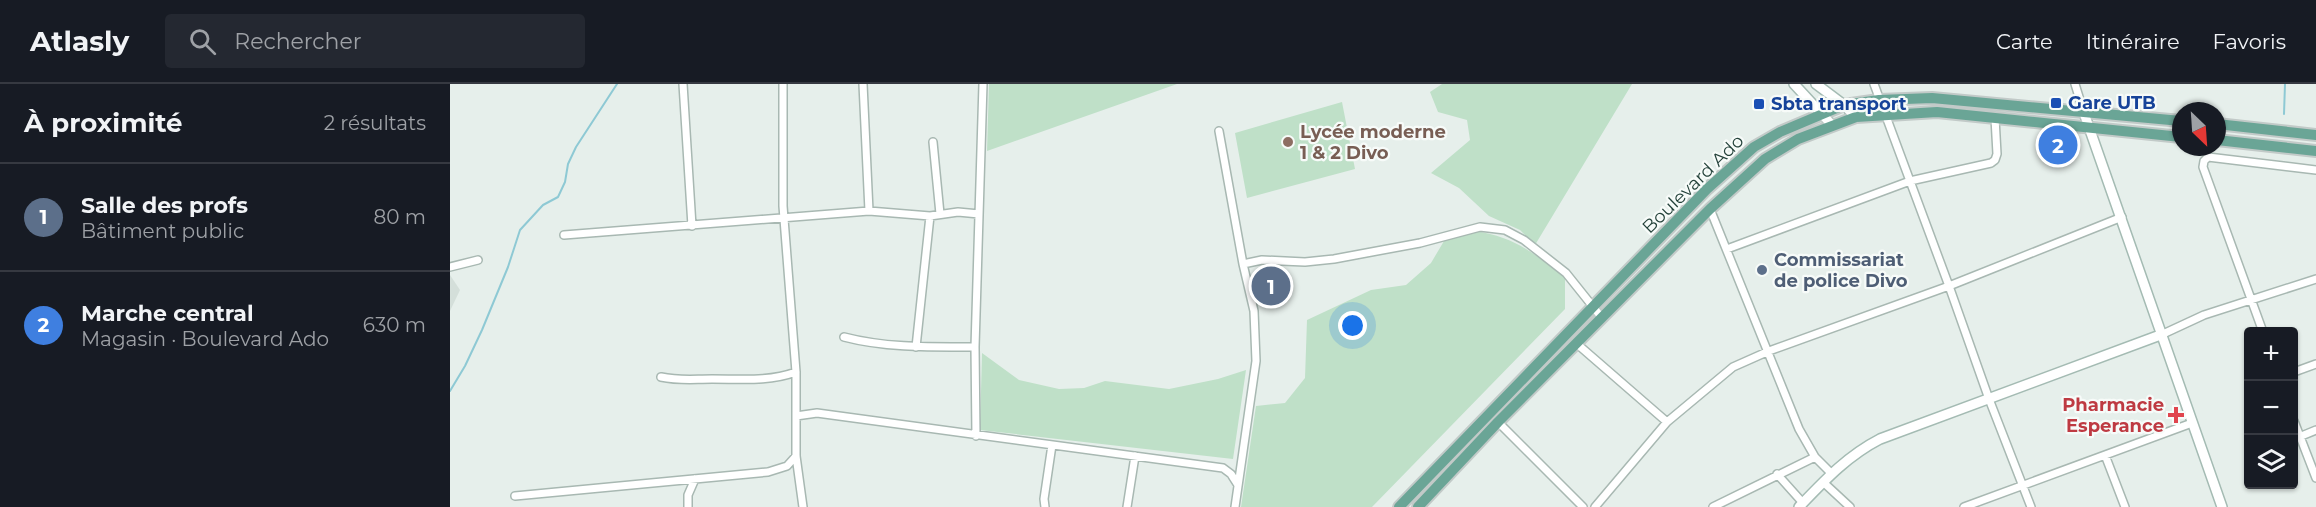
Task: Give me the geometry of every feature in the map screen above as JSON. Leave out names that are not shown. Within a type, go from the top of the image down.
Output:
[{"type":"main road","name":"Boulevard Ado","points":[[1399,507],[1731,166],[1754,147],[1780,132],[1844,105],[1879,100],[1932,98],[2172,120]]},
{"type":"main road","name":"Boulevard Ado","points":[[1418,507],[1498,422],[1710,209],[1773,154],[1798,140],[1856,117],[1937,112],[2172,135]]},
{"type":"main road","points":[[2226,125],[2316,135]]},
{"type":"main road","points":[[2226,141],[2316,150]]},
{"type":"street","points":[[683,84],[692,226]]},
{"type":"street","points":[[783,84],[785,217],[796,372],[796,456],[803,507]]},
{"type":"street","points":[[863,84],[869,211]]},
{"type":"street","points":[[976,436],[975,347],[983,84]]},
{"type":"street","points":[[1794,84],[1832,125]]},
{"type":"street","points":[[1816,84],[1856,117]]},
{"type":"street","points":[[1874,84],[2031,507]]},
{"type":"street","points":[[2075,84],[2222,507]]},
{"type":"street","points":[[1727,249],[1911,181],[1995,160],[1997,154],[1995,118]]},
{"type":"street","points":[[1219,131],[1243,264],[1254,311],[1256,361],[1235,507]]},
{"type":"street","points":[[933,141],[940,214]]},
{"type":"street","points":[[2261,327],[2203,167],[2204,161],[2208,157],[2316,170]]},
{"type":"street","points":[[1710,209],[1799,429],[1815,457],[1831,473]]},
{"type":"street","points":[[564,235],[869,211],[930,216],[958,212],[979,214]]},
{"type":"street","points":[[916,347],[930,216]]},
{"type":"street","points":[[1595,507],[1667,422],[1723,373],[1746,360],[1949,286],[2122,217]]},
{"type":"street","points":[[1243,264],[1262,260],[1281,263],[1334,259],[1420,243],[1480,227],[1505,230],[1524,240],[1566,273],[1602,318]]},
{"type":"street","points":[[450,267],[478,260]]},
{"type":"street","points":[[1777,474],[1801,505],[1831,473],[1880,439],[2163,334],[2204,315],[2316,279]]},
{"type":"street","points":[[844,337],[881,344],[916,347],[975,347]]},
{"type":"street","points":[[1576,343],[1667,422]]},
{"type":"street","points":[[2298,371],[2316,364]]},
{"type":"street","points":[[661,378],[683,381],[751,380],[775,378],[796,372]]},
{"type":"street","points":[[796,416],[817,413],[1223,468],[1238,484]]},
{"type":"street","points":[[1498,422],[1582,507]]},
{"type":"street","points":[[1964,507],[2192,423]]},
{"type":"street","points":[[2299,436],[2316,430]]},
{"type":"street","points":[[2298,433],[2316,478]]},
{"type":"street","points":[[1045,507],[1044,499],[1052,446]]},
{"type":"street","points":[[2105,454],[2125,507]]},
{"type":"street","points":[[515,496],[768,472],[787,466],[796,456]]},
{"type":"street","points":[[1127,507],[1135,456]]},
{"type":"street","points":[[1713,507],[1815,457]]},
{"type":"street","points":[[688,507],[687,495],[695,479]]},
{"type":"street","points":[[1823,482],[1850,507]]},
{"type":"shaded area","points":[[450,275],[460,290],[450,311]]},
{"type":"green space","points":[[989,84],[1177,84],[987,151]]},
{"type":"green space","points":[[1442,84],[1632,84],[1535,245],[1520,230],[1489,216],[1459,188],[1431,173],[1470,140],[1467,120],[1438,112],[1430,92]]},
{"type":"green space","points":[[1342,102],[1355,169],[1247,198],[1235,133]]},
{"type":"green space","points":[[1475,231],[1502,237],[1523,247],[1565,278],[1565,309],[1372,507],[1241,507],[1256,406],[1285,403],[1305,378],[1307,320],[1371,290],[1406,285],[1431,263],[1444,241]]},
{"type":"green space","points":[[982,353],[1019,380],[1059,389],[1084,388],[1105,381],[1169,389],[1218,379],[1246,370],[1233,459],[980,430]]},
{"type":"waterway","points":[[450,391],[482,330],[508,267],[520,230],[543,205],[558,197],[576,147],[617,84]]},
{"type":"waterway","points":[[2284,114],[2285,84]]},
{"type":"place","name":"Gare UTB","points":[[2056,103]]},
{"type":"place","name":"Sbta transport","points":[[1759,104]]},
{"type":"place","name":"Lycée moderne 1 & 2 Divo","points":[[1288,142]]},
{"type":"place","name":"Marche central","points":[[2058,145]]},
{"type":"place","name":"Commissariat de police Divo","points":[[1762,270]]},
{"type":"place","name":"Salle des profs","points":[[1271,286]]},
{"type":"place","name":"Pharmacie Esperance","points":[[2176,415]]}]
